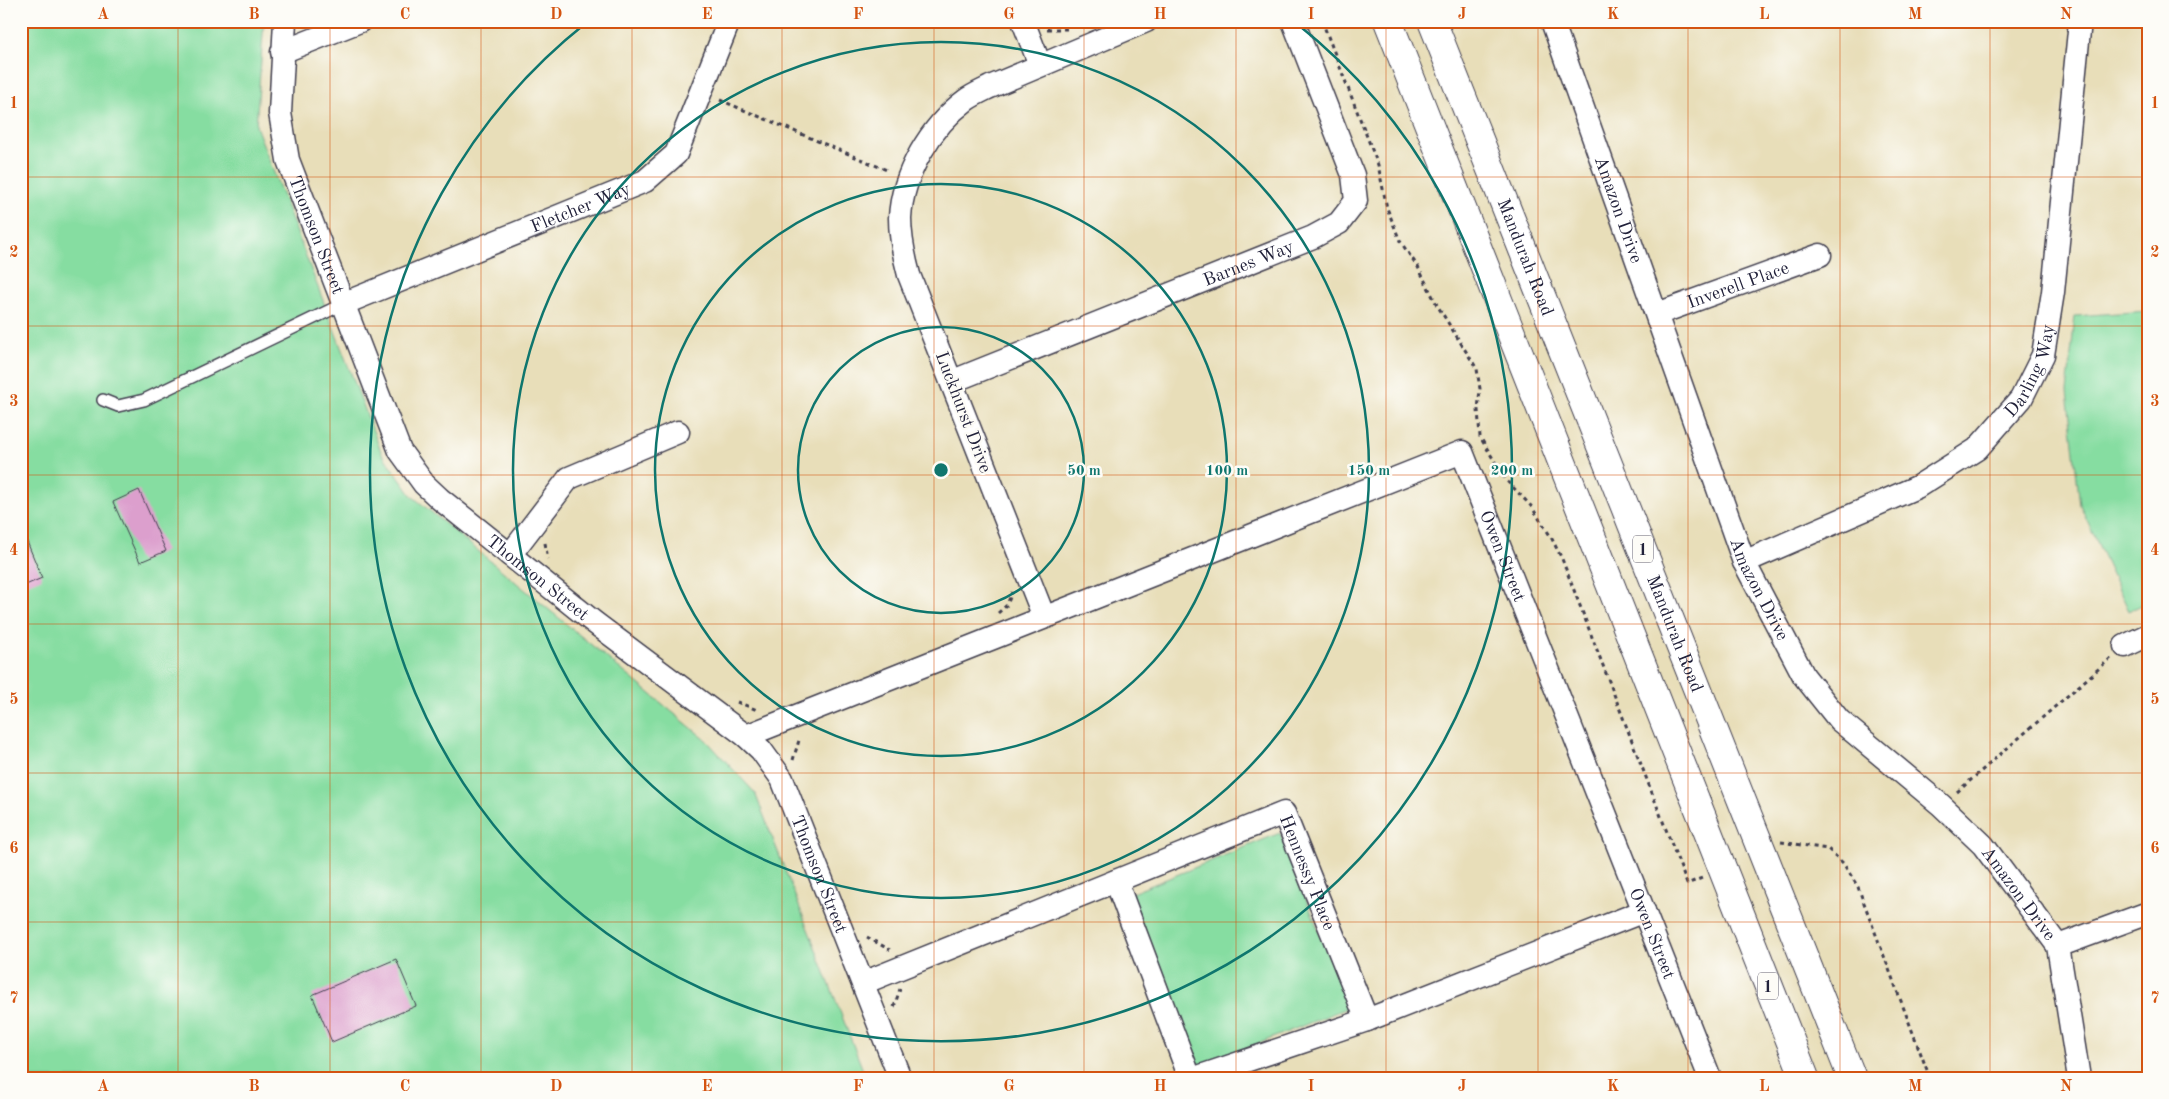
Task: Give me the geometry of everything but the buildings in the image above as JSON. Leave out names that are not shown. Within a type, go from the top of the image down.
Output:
[{"type":"highway","name":"1","points":[[1388,21],[1805,1078]]},
{"type":"highway","name":"Mandurah Road","points":[[1432,21],[1852,1078]]},
{"type":"street","name":"Thomson Street","points":[[285,21],[280,113],[288,160],[345,303],[400,451],[424,484],[440,499],[595,623],[746,736],[761,750],[782,779],[900,1078]]},
{"type":"street","points":[[282,52],[360,21]]},
{"type":"street","name":"Fletcher Way","points":[[345,303],[645,181],[676,154],[729,21]]},
{"type":"street","name":"Luckhurst Drive","points":[[1044,617],[953,381],[909,275],[902,245],[900,217],[908,179],[918,157],[948,116],[967,100],[1040,65],[1146,21]]},
{"type":"street","name":"Barnes Way","points":[[953,381],[1312,237],[1339,223],[1356,201],[1354,175],[1293,21]]},
{"type":"street","name":"Amazon Drive","points":[[1552,21],[1744,562],[1804,676],[1840,720],[1941,806],[1983,845],[2058,946],[2078,1078]]},
{"type":"street","name":"Darling Way","points":[[1744,562],[1917,487],[1977,449],[2021,399],[2043,355],[2053,292],[2080,21]]},
{"type":"street","points":[[1033,23],[1040,65]]},
{"type":"street","name":"Inverell Place","points":[[1657,314],[1820,255]]},
{"type":"street","points":[[510,555],[569,478],[678,432]]},
{"type":"street","name":"Owen Street","points":[[1044,617],[1462,452],[1710,1078]]},
{"type":"street","points":[[746,736],[1044,617]]},
{"type":"street","points":[[2125,646],[2148,635]]},
{"type":"street","name":"Hennessy Place","points":[[863,983],[1284,813],[1367,1020]]},
{"type":"street","points":[[1116,881],[1190,1078]]},
{"type":"street","points":[[1195,1078],[1367,1020],[1644,911]]},
{"type":"street","points":[[2058,946],[2148,913]]},
{"type":"lane","points":[[103,400],[118,406],[144,400],[345,303]]},
{"type":"path","points":[[1033,23],[1047,29],[1073,29]]},
{"type":"path","points":[[701,92],[908,179]]},
{"type":"path","points":[[1941,806],[2125,646]]},
{"type":"green space","points":[[21,21],[264,21],[256,126],[382,454],[412,496],[706,740],[755,793],[866,1078],[21,1078]]},
{"type":"green space","points":[[2148,311],[2148,602],[2129,611],[2080,505],[2067,392],[2075,316]]},
{"type":"green space","points":[[1280,833],[1349,1007],[1196,1069],[1127,895]]}]
